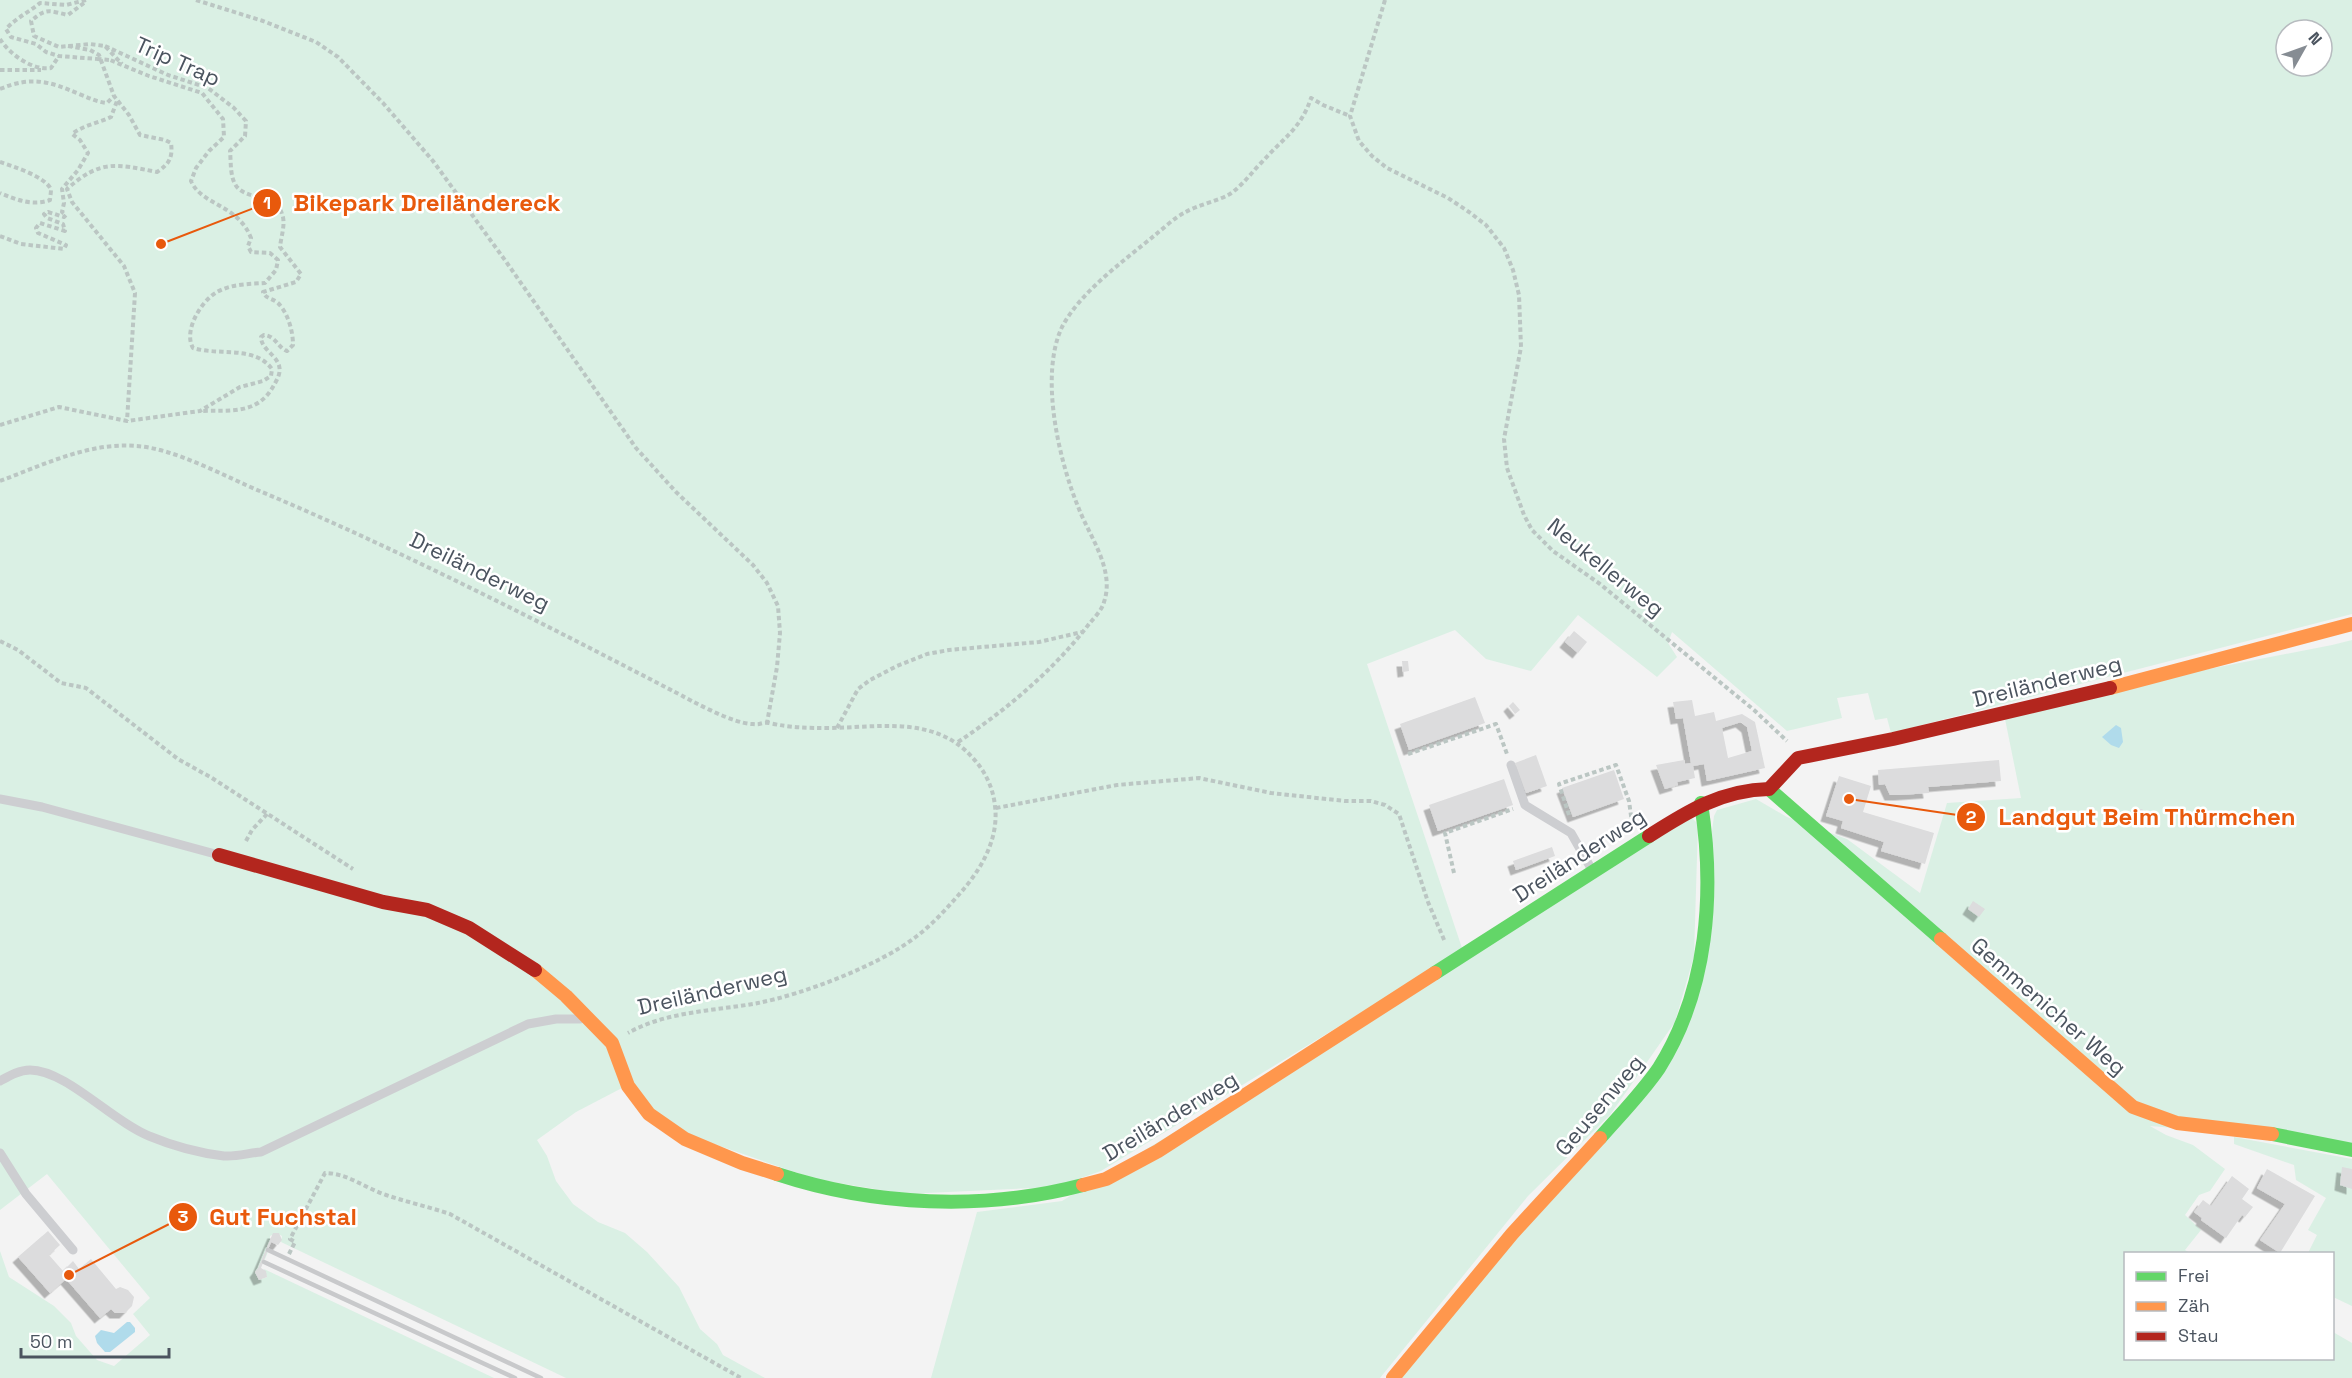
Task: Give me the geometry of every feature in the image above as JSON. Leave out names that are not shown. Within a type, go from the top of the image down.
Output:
[{"type":"street","name":"Dreiländerweg","points":[[1798,758],[1870,744],[2111,688],[2352,624]]},
{"type":"street","points":[[1769,789],[1798,758]]},
{"type":"street","name":"Dreiländerweg","points":[[612,1043],[628,1086],[649,1114],[685,1139],[742,1163],[813,1186],[906,1201],[984,1201],[1057,1192],[1106,1179],[1158,1152],[1701,803],[1730,792],[1769,789]]},
{"type":"street","name":"Gemmenicher Weg","points":[[1769,789],[1852,858],[1987,982],[2133,1107],[2156,1119],[2199,1127],[2253,1131],[2352,1150]]},
{"type":"street","name":"Geusenweg","points":[[1393,1378],[1531,1213],[1582,1160],[1649,1082],[1665,1059],[1681,1023],[1694,983],[1701,948],[1707,900],[1707,872],[1706,830],[1701,803]]},
{"type":"street","points":[[219,855],[383,902],[427,910],[469,928],[535,970],[566,996],[612,1043]]},
{"type":"lane","points":[[1511,765],[1525,805],[1571,833],[1582,857],[1592,871]]},
{"type":"lane","points":[[0,800],[42,807],[219,855]]},
{"type":"lane","points":[[0,1081],[30,1070],[53,1075],[104,1111],[147,1136],[190,1150],[226,1156],[261,1152],[528,1024],[556,1019],[588,1018]]},
{"type":"lane","points":[[0,1153],[26,1194],[73,1250]]},
{"type":"path","points":[[86,0],[70,15],[50,10],[41,12],[31,21],[34,36],[59,47],[90,44],[105,46],[123,66]]},
{"type":"path","points":[[0,425],[59,407],[127,421],[200,411],[240,387],[263,381],[271,376],[272,369],[266,361],[257,357],[239,352],[204,351],[193,348],[189,341],[189,330],[200,310],[217,292],[240,284],[265,283],[276,270],[278,260],[270,253],[251,252],[248,246],[251,238],[247,226],[224,207],[195,189],[191,181],[196,168],[224,137],[223,119],[217,110],[201,93],[190,88],[178,87],[110,60],[59,56],[46,52],[36,44],[11,37],[6,29],[40,3],[66,5],[86,0]]},
{"type":"path","points":[[196,0],[263,21],[316,42],[338,57],[383,103],[433,161],[636,448],[683,500],[753,565],[767,583],[778,606],[780,633],[777,667],[766,723]]},
{"type":"path","points":[[957,743],[1015,700],[1083,632],[1104,605],[1108,587],[1101,557],[1068,481],[1052,403],[1053,359],[1062,329],[1070,315],[1093,288],[1182,213],[1228,195],[1247,179],[1262,161],[1295,130],[1306,113],[1311,98],[1350,116],[1385,0]]},
{"type":"path","points":[[0,39],[5,47],[18,57],[42,70]]},
{"type":"path","points":[[68,46],[90,50],[99,55],[114,96],[129,115],[140,135],[171,143],[172,153],[169,164],[157,172],[107,165],[67,189],[72,202],[124,266],[135,294],[127,421]]},
{"type":"path","name":"Trip Trap","points":[[105,46],[168,75],[208,88],[234,108],[246,121],[245,136],[230,151],[236,186],[245,193],[274,204],[281,210],[283,215],[280,247],[301,274],[296,282],[263,292],[265,296],[278,303],[289,321],[293,340],[293,345],[287,351],[272,337],[264,335],[261,338],[262,345],[278,362],[280,369],[279,376],[268,397],[261,403],[243,409],[200,411]]},
{"type":"path","points":[[0,70],[51,68],[59,56]]},
{"type":"path","points":[[0,89],[18,81],[38,81],[71,90],[100,102],[107,103],[114,96]]},
{"type":"path","points":[[0,236],[21,244],[64,249],[66,245],[38,233],[36,228],[40,223],[65,231],[63,224],[46,218],[44,214],[48,212],[66,215],[62,212],[64,203],[62,189],[78,170],[88,153],[80,140],[72,134],[81,127],[95,125],[111,117],[117,101]]},
{"type":"path","name":"Neukellerweg","points":[[1350,116],[1359,141],[1371,156],[1387,168],[1448,198],[1469,212],[1486,225],[1507,255],[1519,295],[1521,347],[1504,439],[1506,468],[1532,530],[1553,551],[1600,584],[1754,710],[1779,732],[1798,758]]},
{"type":"path","points":[[0,162],[17,167],[47,183],[51,191],[50,200],[41,203],[19,201],[0,193]]},
{"type":"path","name":"Dreiländerweg","points":[[0,481],[99,446],[149,447],[184,459],[318,516],[438,573],[702,705],[751,725],[766,723],[788,728],[907,726],[938,732],[957,743],[983,770],[992,789],[996,808],[995,827],[985,860],[970,882],[933,923],[892,953],[826,982],[762,1002],[696,1011],[644,1024],[612,1043]]},
{"type":"path","points":[[837,728],[858,689],[897,666],[927,654],[949,650],[1030,644],[1083,632]]},
{"type":"path","points":[[0,641],[18,650],[61,683],[86,688],[178,759],[268,813],[354,870]]},
{"type":"path","points":[[1408,754],[1496,724],[1511,765]]},
{"type":"path","points":[[1571,833],[1572,824],[1558,784],[1616,765],[1629,801],[1632,824],[1641,840]]},
{"type":"path","points":[[996,808],[1117,785],[1199,778],[1271,793],[1345,801],[1371,801],[1399,814],[1428,902],[1454,962]]},
{"type":"path","points":[[1454,873],[1445,833],[1525,805]]},
{"type":"path","points":[[243,861],[245,843],[252,830],[268,813]]},
{"type":"path","points":[[289,1254],[295,1242],[290,1239],[325,1173],[337,1173],[386,1195],[450,1214],[741,1378]]},
{"type":"green space","points":[[0,0],[2352,0],[2352,614],[1891,733],[1887,718],[1875,720],[1868,693],[1837,698],[1842,718],[1787,731],[1672,632],[1668,643],[1677,657],[1657,677],[1578,615],[1531,671],[1486,659],[1455,630],[1367,664],[1462,948],[1392,994],[1101,1171],[1055,1187],[905,1194],[815,1179],[688,1135],[622,1088],[576,1112],[537,1140],[547,1156],[556,1181],[573,1204],[598,1222],[625,1233],[647,1252],[679,1287],[700,1329],[717,1344],[723,1355],[765,1378],[566,1378],[281,1242],[282,1236],[277,1233],[270,1236],[266,1256],[255,1272],[259,1280],[267,1277],[264,1269],[494,1378],[0,1378],[0,1251],[9,1277],[54,1306],[71,1323],[76,1336],[97,1360],[114,1366],[150,1335],[133,1314],[150,1298],[47,1174],[0,1210]]},
{"type":"green space","points":[[2352,640],[2352,1143],[2150,1126],[2193,1145],[2225,1169],[2210,1191],[2199,1195],[2185,1215],[2201,1230],[2185,1250],[2188,1252],[2124,1252],[2124,1360],[2334,1360],[2334,1333],[2352,1343],[2352,1378],[1399,1378],[1686,1025],[1714,816],[1717,810],[1756,799],[1787,817],[1847,839],[1920,893],[1947,803],[2021,798],[2005,719],[2188,673]]},
{"type":"green space","points":[[1690,816],[1698,824],[1694,956],[1675,1022],[1610,1115],[1528,1196],[1380,1378],[931,1378],[977,1212],[1062,1201]]},
{"type":"green space","points":[[2234,1137],[2352,1159],[2352,1306],[2334,1297],[2334,1252],[2308,1252],[2317,1235],[2308,1230],[2326,1198],[2296,1180],[2294,1165],[2234,1144]]},
{"type":"water","points":[[2116,725],[2121,728],[2123,742],[2119,748],[2111,745],[2102,737]]},
{"type":"water","points":[[127,1322],[135,1328],[135,1332],[110,1352],[105,1352],[97,1343],[95,1336],[101,1330],[114,1333]]},
{"type":"building","points":[[1574,631],[1587,642],[1578,653],[1565,642]]},
{"type":"building","points":[[1402,661],[1408,661],[1409,671],[1403,672]]},
{"type":"building","points":[[1475,697],[1485,723],[1409,750],[1400,724]]},
{"type":"building","points":[[1692,700],[1695,716],[1714,712],[1716,721],[1742,714],[1755,722],[1765,768],[1707,781],[1704,764],[1693,766],[1695,778],[1677,782],[1678,785],[1665,789],[1656,765],[1684,760],[1685,764],[1691,763],[1683,718],[1676,719],[1673,702]],"holes":[[[1741,722],[1747,727],[1752,751],[1728,758],[1722,728]]]},
{"type":"building","points":[[1513,702],[1520,710],[1515,714],[1509,706]]},
{"type":"building","points":[[1536,755],[1547,786],[1526,793],[1515,763]]},
{"type":"building","points":[[1999,760],[2001,781],[1928,787],[1929,793],[1900,795],[1890,795],[1885,784],[1879,785],[1878,770]]},
{"type":"building","points":[[1614,770],[1624,799],[1573,817],[1562,788]]},
{"type":"building","points":[[1839,776],[1871,786],[1863,812],[1934,833],[1925,864],[1881,851],[1884,842],[1841,828],[1843,821],[1826,816]]},
{"type":"building","points":[[1504,779],[1513,805],[1438,831],[1429,805]]},
{"type":"building","points":[[2142,809],[2146,813],[2144,818],[2139,819],[2136,815],[2137,810]]},
{"type":"building","points":[[1552,847],[1555,856],[1516,870],[1513,861]]},
{"type":"building","points":[[1973,901],[1985,909],[1979,917],[1968,909]]},
{"type":"building","points":[[2342,1167],[2352,1169],[2352,1189],[2340,1185]]},
{"type":"building","points":[[2267,1169],[2315,1196],[2281,1252],[2260,1240],[2285,1204],[2257,1188]]},
{"type":"building","points":[[2232,1176],[2249,1189],[2242,1199],[2253,1207],[2245,1217],[2242,1215],[2226,1238],[2194,1212],[2203,1200],[2211,1206]]},
{"type":"building","points":[[48,1231],[60,1245],[49,1255],[63,1271],[73,1261],[79,1269],[91,1259],[116,1289],[120,1287],[128,1290],[134,1297],[132,1306],[125,1313],[115,1313],[111,1309],[100,1318],[66,1279],[50,1293],[18,1257]]},
{"type":"building","points":[[273,1233],[279,1233],[282,1240],[278,1245],[271,1242],[261,1268],[266,1271],[267,1277],[259,1280],[255,1272]]},
{"type":"railway","points":[[268,1250],[541,1378]]},
{"type":"railway","points":[[264,1262],[515,1378]]},
{"type":"traffic: fast","points":[[1769,789],[1941,939]]},
{"type":"traffic: fast","points":[[1600,1138],[1659,1068],[1675,1038],[1698,973],[1707,905],[1707,871],[1701,803]]},
{"type":"traffic: fast","points":[[1435,973],[1649,836]]},
{"type":"traffic: fast","points":[[2272,1134],[2352,1150]]},
{"type":"traffic: fast","points":[[777,1174],[852,1193],[929,1201],[1007,1199],[1083,1185]]},
{"type":"traffic: slow","points":[[2110,688],[2352,624]]},
{"type":"traffic: slow","points":[[1941,939],[2133,1107],[2177,1123],[2272,1134]]},
{"type":"traffic: slow","points":[[535,970],[566,996],[612,1043],[628,1086],[649,1114],[685,1139],[742,1163],[777,1174]]},
{"type":"traffic: slow","points":[[1083,1185],[1106,1179],[1158,1151],[1435,973]]},
{"type":"traffic: slow","points":[[1393,1378],[1512,1234],[1600,1138]]},
{"type":"traffic: jam","points":[[1649,836],[1692,810],[1721,798],[1736,793],[1769,789],[1798,758],[1893,739],[2110,688]]},
{"type":"traffic: jam","points":[[219,855],[383,902],[427,910],[469,928],[535,970]]},
{"type":"place","name":"Bikepark Dreiländereck","points":[[161,244]]},
{"type":"place","name":"Landgut Beim Thürmchen","points":[[1849,799]]},
{"type":"place","name":"Gut Fuchstal","points":[[69,1275]]}]
